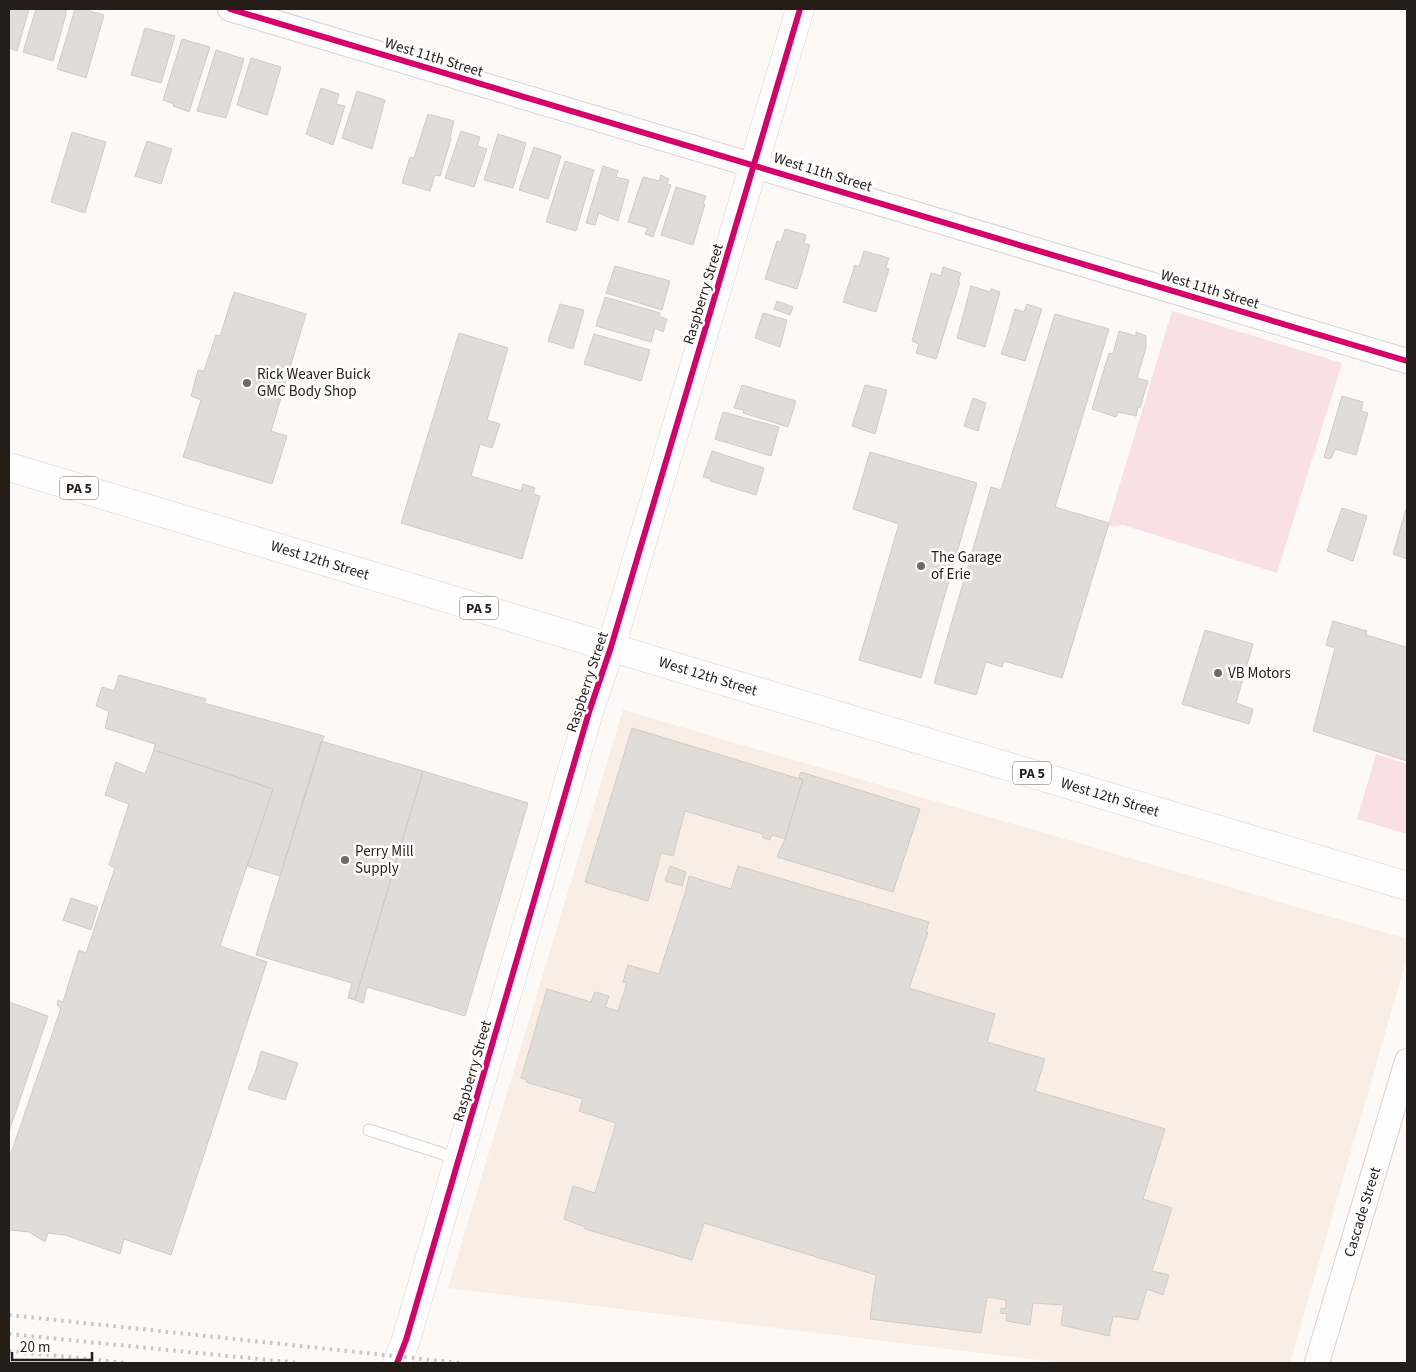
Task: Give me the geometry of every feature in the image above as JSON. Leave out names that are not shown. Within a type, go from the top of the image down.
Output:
[{"type":"main road","name":"Raspberry Street","points":[[397,1363],[406,1340],[589,712],[611,647],[800,9]]},
{"type":"main road","name":"West 12th Street","points":[[9,467],[1407,886]]},
{"type":"street","name":"West 11th Street","points":[[230,9],[1407,361]]},
{"type":"street","name":"Cascade Street","points":[[1317,1363],[1407,1061]]},
{"type":"lane","points":[[369,1130],[459,1159]]},
{"type":"shaded area","points":[[1172,311],[1342,363],[1277,573],[1123,525],[1107,527]]},
{"type":"shaded area","points":[[623,710],[1407,939],[1407,957],[1290,1363],[1063,1363],[448,1288]]},
{"type":"shaded area","points":[[1376,754],[1407,764],[1407,834],[1357,819]]},
{"type":"building","points":[[9,9],[29,9],[17,51],[9,48]]},
{"type":"building","points":[[36,9],[66,9],[53,61],[23,52]]},
{"type":"building","points":[[75,9],[83,9],[104,15],[86,78],[57,69]]},
{"type":"building","points":[[145,28],[175,36],[161,83],[131,75]]},
{"type":"building","points":[[182,39],[210,47],[189,112],[163,100]]},
{"type":"building","points":[[216,50],[244,59],[226,118],[197,111]]},
{"type":"building","points":[[251,58],[281,67],[267,115],[237,105]]},
{"type":"building","points":[[321,88],[339,94],[336,104],[345,106],[333,145],[306,134]]},
{"type":"building","points":[[357,91],[385,100],[372,149],[342,138]]},
{"type":"building","points":[[428,114],[454,121],[451,139],[440,176],[435,175],[430,191],[402,183],[410,157],[414,158]]},
{"type":"building","points":[[461,131],[480,137],[477,146],[487,149],[474,187],[445,178]]},
{"type":"building","points":[[72,132],[106,142],[85,213],[51,202]]},
{"type":"building","points":[[498,134],[526,143],[513,188],[484,180]]},
{"type":"building","points":[[147,141],[172,149],[161,184],[135,176]]},
{"type":"building","points":[[534,147],[561,156],[548,199],[519,190]]},
{"type":"building","points":[[565,161],[594,170],[576,231],[546,222]]},
{"type":"building","points":[[603,166],[618,171],[616,177],[629,180],[618,221],[599,213],[595,225],[586,223]]},
{"type":"building","points":[[661,175],[669,179],[667,184],[671,185],[653,237],[645,234],[648,228],[628,222],[643,177],[659,181]]},
{"type":"building","points":[[676,187],[706,196],[693,245],[661,235]]},
{"type":"building","points":[[785,229],[806,235],[804,243],[810,245],[797,289],[765,279],[777,241],[781,242]]},
{"type":"building","points":[[864,251],[889,258],[886,268],[889,269],[876,312],[843,302],[855,265],[859,267]]},
{"type":"building","points":[[615,266],[670,281],[662,310],[606,293]]},
{"type":"building","points":[[943,267],[961,273],[958,282],[960,282],[936,359],[916,353],[919,344],[912,341],[931,273],[941,276]]},
{"type":"building","points":[[971,286],[990,292],[991,289],[1000,292],[985,347],[957,338]]},
{"type":"building","points":[[234,292],[306,314],[271,431],[287,436],[272,484],[183,457],[201,400],[191,396],[198,370],[204,371],[216,335],[220,336]]},
{"type":"building","points":[[605,297],[660,313],[659,316],[667,319],[663,332],[655,328],[651,342],[596,326]]},
{"type":"building","points":[[777,301],[793,307],[790,315],[774,309]]},
{"type":"building","points":[[560,304],[584,310],[573,349],[548,341]]},
{"type":"building","points":[[1027,304],[1042,309],[1025,361],[1001,354],[1015,309],[1024,312]]},
{"type":"building","points":[[763,313],[787,320],[780,347],[755,338]]},
{"type":"building","points":[[1055,314],[1109,329],[1055,507],[1109,523],[1062,678],[1004,661],[1002,667],[986,662],[976,695],[934,683],[991,487],[1001,490]]},
{"type":"building","points":[[1119,331],[1136,336],[1136,332],[1146,336],[1146,348],[1137,378],[1148,381],[1136,416],[1118,412],[1116,417],[1092,409],[1109,353],[1113,354]]},
{"type":"building","points":[[459,333],[508,348],[487,420],[500,424],[492,448],[480,444],[471,476],[521,491],[523,484],[535,488],[533,494],[540,496],[522,559],[401,523]]},
{"type":"building","points":[[594,334],[650,350],[641,381],[584,364]]},
{"type":"building","points":[[742,385],[796,401],[788,427],[743,413],[744,410],[734,408]]},
{"type":"building","points":[[865,385],[887,390],[875,434],[852,426]]},
{"type":"building","points":[[1342,396],[1363,402],[1361,411],[1368,413],[1356,455],[1335,449],[1332,457],[1329,459],[1324,457]]},
{"type":"building","points":[[973,398],[986,403],[978,431],[964,426]]},
{"type":"building","points":[[723,412],[779,427],[771,456],[715,439]]},
{"type":"building","points":[[712,451],[764,468],[756,495],[710,481],[711,479],[703,477]]},
{"type":"building","points":[[870,452],[977,483],[921,678],[859,660],[899,524],[853,509]]},
{"type":"building","points":[[1342,508],[1367,516],[1353,561],[1327,551]]},
{"type":"building","points":[[1407,510],[1407,559],[1393,554]]},
{"type":"building","points":[[1333,621],[1367,631],[1366,635],[1406,647],[1407,643],[1407,761],[1313,731],[1335,648],[1326,645]]},
{"type":"building","points":[[1205,630],[1253,644],[1236,703],[1253,709],[1249,724],[1182,704]]},
{"type":"building","points":[[119,675],[206,699],[204,703],[324,736],[280,876],[247,866],[273,789],[154,750],[155,744],[105,728],[109,711],[96,706],[102,687],[114,691]]},
{"type":"building","points":[[632,728],[803,780],[785,839],[772,835],[770,840],[763,838],[763,834],[685,811],[673,856],[661,853],[648,901],[585,882]]},
{"type":"building","points":[[321,741],[423,771],[355,1000],[348,998],[352,983],[256,955]]},
{"type":"building","points":[[154,750],[273,789],[220,946],[267,962],[171,1255],[124,1239],[120,1254],[65,1235],[48,1233],[45,1242],[29,1232],[9,1230],[9,1159],[61,1008],[57,1005],[58,1000],[63,1002],[79,950],[86,953],[115,868],[109,865],[129,804],[105,795],[116,762],[145,774]]},
{"type":"building","points":[[423,771],[528,803],[465,1016],[367,987],[363,1003],[355,1000]]},
{"type":"building","points":[[801,772],[920,809],[893,892],[777,857],[785,839],[803,780],[799,778]]},
{"type":"building","points":[[670,866],[686,872],[682,886],[665,881]]},
{"type":"building","points":[[738,866],[929,922],[926,932],[928,932],[909,988],[995,1014],[987,1042],[1045,1059],[1035,1091],[1165,1129],[1143,1199],[1172,1208],[1152,1271],[1169,1275],[1163,1295],[1147,1289],[1138,1320],[1113,1316],[1109,1336],[1061,1325],[1064,1305],[1033,1303],[1030,1325],[1006,1321],[1007,1314],[1000,1313],[1001,1308],[1006,1309],[1006,1300],[987,1297],[981,1333],[870,1319],[876,1275],[704,1223],[692,1260],[585,1229],[585,1227],[564,1219],[573,1186],[595,1193],[616,1123],[579,1111],[583,1099],[526,1082],[527,1080],[521,1078],[547,989],[591,1002],[595,992],[609,996],[605,1007],[618,1011],[627,983],[623,982],[628,965],[659,974],[689,876],[731,889]]},
{"type":"building","points":[[71,898],[98,907],[91,930],[63,920]]},
{"type":"building","points":[[9,1002],[48,1016],[9,1132]]},
{"type":"building","points":[[261,1051],[298,1063],[285,1100],[248,1089]]},
{"type":"railway","points":[[9,1315],[460,1363]]},
{"type":"railway","points":[[9,1334],[299,1363]]},
{"type":"railway","points":[[9,1351],[127,1363]]},
{"type":"cycle path","points":[[230,9],[1407,361]]},
{"type":"cycle path","points":[[397,1363],[406,1340],[589,712],[611,647],[800,9]]},
{"type":"place","name":"Rick Weaver Buick GMC Body Shop","points":[[247,383]]},
{"type":"place","name":"The Garage of Erie","points":[[921,566]]},
{"type":"place","name":"VB Motors","points":[[1218,673]]},
{"type":"place","name":"Perry Mill Supply","points":[[345,860]]}]
